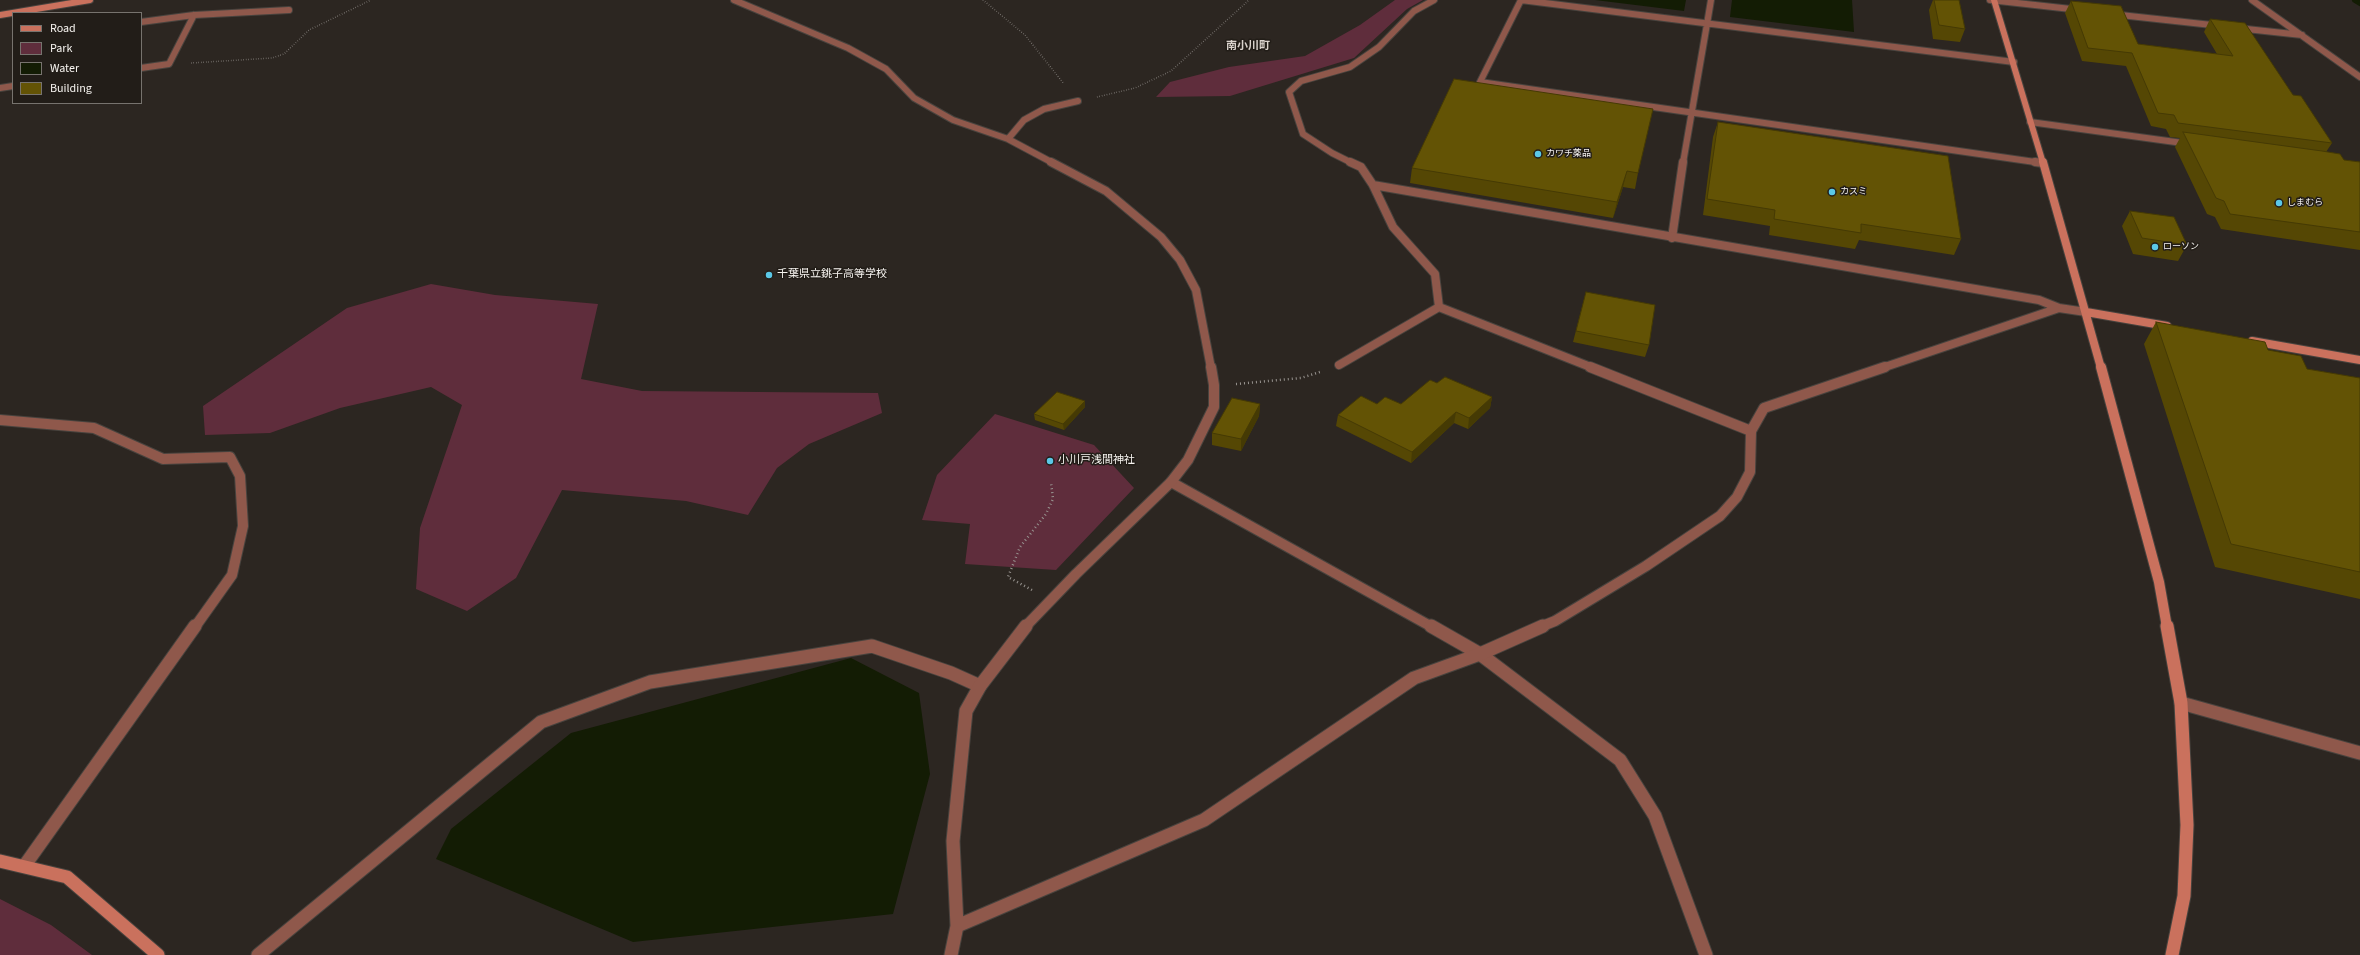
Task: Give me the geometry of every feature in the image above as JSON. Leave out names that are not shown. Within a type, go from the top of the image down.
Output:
[{"type":"street","points":[[18,12],[90,0]]},
{"type":"street","points":[[734,0],[848,48],[886,70],[914,98],[953,120],[1008,139],[1106,191],[1161,237],[1180,260],[1196,290],[1214,385],[1214,407],[1188,460],[1171,482],[1024,628],[980,686],[966,711],[953,841],[957,926],[951,955]]},
{"type":"street","points":[[1434,0],[1414,11],[1379,47],[1350,67],[1301,81],[1289,92],[1303,134],[1332,153],[1361,167],[1373,185],[1393,227],[1435,274],[1440,307]]},
{"type":"street","points":[[2014,62],[1521,0],[1480,82],[1690,111],[2042,163]]},
{"type":"street","points":[[1672,238],[1690,111],[1711,0]]},
{"type":"street","points":[[1990,0],[2089,11]]},
{"type":"street","points":[[1994,0],[2014,62],[2042,163],[2066,237],[2158,582],[2181,703],[2186,833],[2184,896],[2172,955]]},
{"type":"street","points":[[2252,0],[2360,77]]},
{"type":"street","points":[[142,22],[194,16],[289,10]]},
{"type":"street","points":[[0,15],[12,13]]},
{"type":"street","points":[[2105,13],[2302,35]]},
{"type":"street","points":[[142,68],[169,64],[194,16]]},
{"type":"street","points":[[0,88],[12,86]]},
{"type":"street","points":[[1008,139],[1024,120],[1044,109],[1078,101]]},
{"type":"street","points":[[2030,122],[2195,145]]},
{"type":"street","points":[[1373,185],[1672,238],[2039,300],[2059,308],[2180,329]]},
{"type":"street","points":[[1339,365],[1440,307]]},
{"type":"street","points":[[1440,307],[1751,430]]},
{"type":"street","points":[[957,926],[1204,820],[1414,678],[1480,654],[1555,621],[1646,566],[1720,516],[1737,497],[1750,472],[1751,430],[1764,408],[2059,308]]},
{"type":"street","points":[[2242,340],[2360,360]]},
{"type":"street","points":[[0,420],[94,428],[163,459],[230,457],[240,476],[244,526],[232,575],[25,865]]},
{"type":"street","points":[[1171,482],[1480,654],[1620,760],[1655,816],[1706,955]]},
{"type":"street","points":[[258,955],[535,727],[548,719],[650,682],[872,646],[951,673],[980,686]]},
{"type":"street","points":[[2181,703],[2360,753]]},
{"type":"street","points":[[0,861],[25,865],[67,877],[158,955]]},
{"type":"path","points":[[169,64],[272,58],[284,54],[309,30],[371,0]]},
{"type":"path","points":[[983,0],[1025,35],[1078,101],[1135,88],[1171,71],[1249,0]]},
{"type":"path","points":[[1214,385],[1301,378],[1339,365]]},
{"type":"path","points":[[1008,577],[1020,547],[1049,509],[1053,499],[1051,482]]},
{"type":"green space","points":[[1395,0],[1423,0],[1407,9],[1354,58],[1230,96],[1156,97],[1170,82],[1229,67],[1305,56],[1360,25]]},
{"type":"green space","points":[[431,284],[495,295],[598,304],[581,379],[642,391],[878,393],[882,413],[809,444],[777,468],[748,515],[686,501],[562,490],[516,578],[467,611],[416,589],[420,528],[462,405],[431,387],[340,408],[270,433],[205,435],[203,406],[347,308]]},
{"type":"green space","points":[[995,414],[1094,445],[1134,488],[1056,570],[965,564],[970,524],[922,520],[937,475]]},
{"type":"green space","points":[[0,899],[51,925],[92,955],[0,955]]},
{"type":"water","points":[[1595,0],[1686,0],[1684,11]]},
{"type":"water","points":[[1732,0],[1852,0],[1854,32],[1730,17]]},
{"type":"water","points":[[851,658],[919,693],[930,774],[893,914],[633,942],[436,859],[451,829],[571,733]]},
{"type":"building","points":[[1934,0],[1959,0],[1965,29],[1939,25]]},
{"type":"building","points":[[2071,1],[2121,6],[2138,44],[2233,56],[2210,19],[2245,23],[2293,95],[2301,96],[2332,143],[2178,123],[2174,115],[2158,113],[2132,53],[2088,48]]},
{"type":"building","points":[[1454,79],[1653,109],[1638,173],[1627,171],[1617,202],[1412,168]]},
{"type":"building","points":[[1718,122],[1948,156],[1961,239],[1861,224],[1861,233],[1774,219],[1775,210],[1707,199]]},
{"type":"building","points":[[2183,132],[2340,154],[2344,160],[2360,162],[2360,232],[2230,214],[2224,201],[2216,198]]},
{"type":"building","points":[[2130,211],[2174,217],[2187,245],[2142,238]]},
{"type":"building","points":[[1586,292],[1655,305],[1649,345],[1576,331]]},
{"type":"building","points":[[2156,322],[2265,342],[2268,350],[2301,356],[2307,369],[2360,378],[2360,572],[2231,544]]},
{"type":"building","points":[[1445,377],[1492,397],[1469,418],[1456,412],[1412,452],[1338,415],[1361,396],[1377,404],[1385,397],[1401,404],[1430,380],[1437,383]]},
{"type":"building","points":[[1057,392],[1085,401],[1063,424],[1034,414]]},
{"type":"building","points":[[1232,398],[1260,404],[1241,439],[1212,433]]},
{"type":"waterway","points":[[2355,0],[2360,3]]},
{"type":"place","name":"カワチ薬品","points":[[1538,154]]},
{"type":"place","name":"カスミ","points":[[1832,192]]},
{"type":"place","name":"しまむら","points":[[2279,203]]},
{"type":"place","name":"ローソン","points":[[2155,247]]},
{"type":"place","name":"千葉県立銚子高等学校","points":[[769,275]]},
{"type":"place","name":"小川戸浅間神社","points":[[1050,461]]},
{"type":"district","name":"南小川町","points":[[1248,47]]}]
